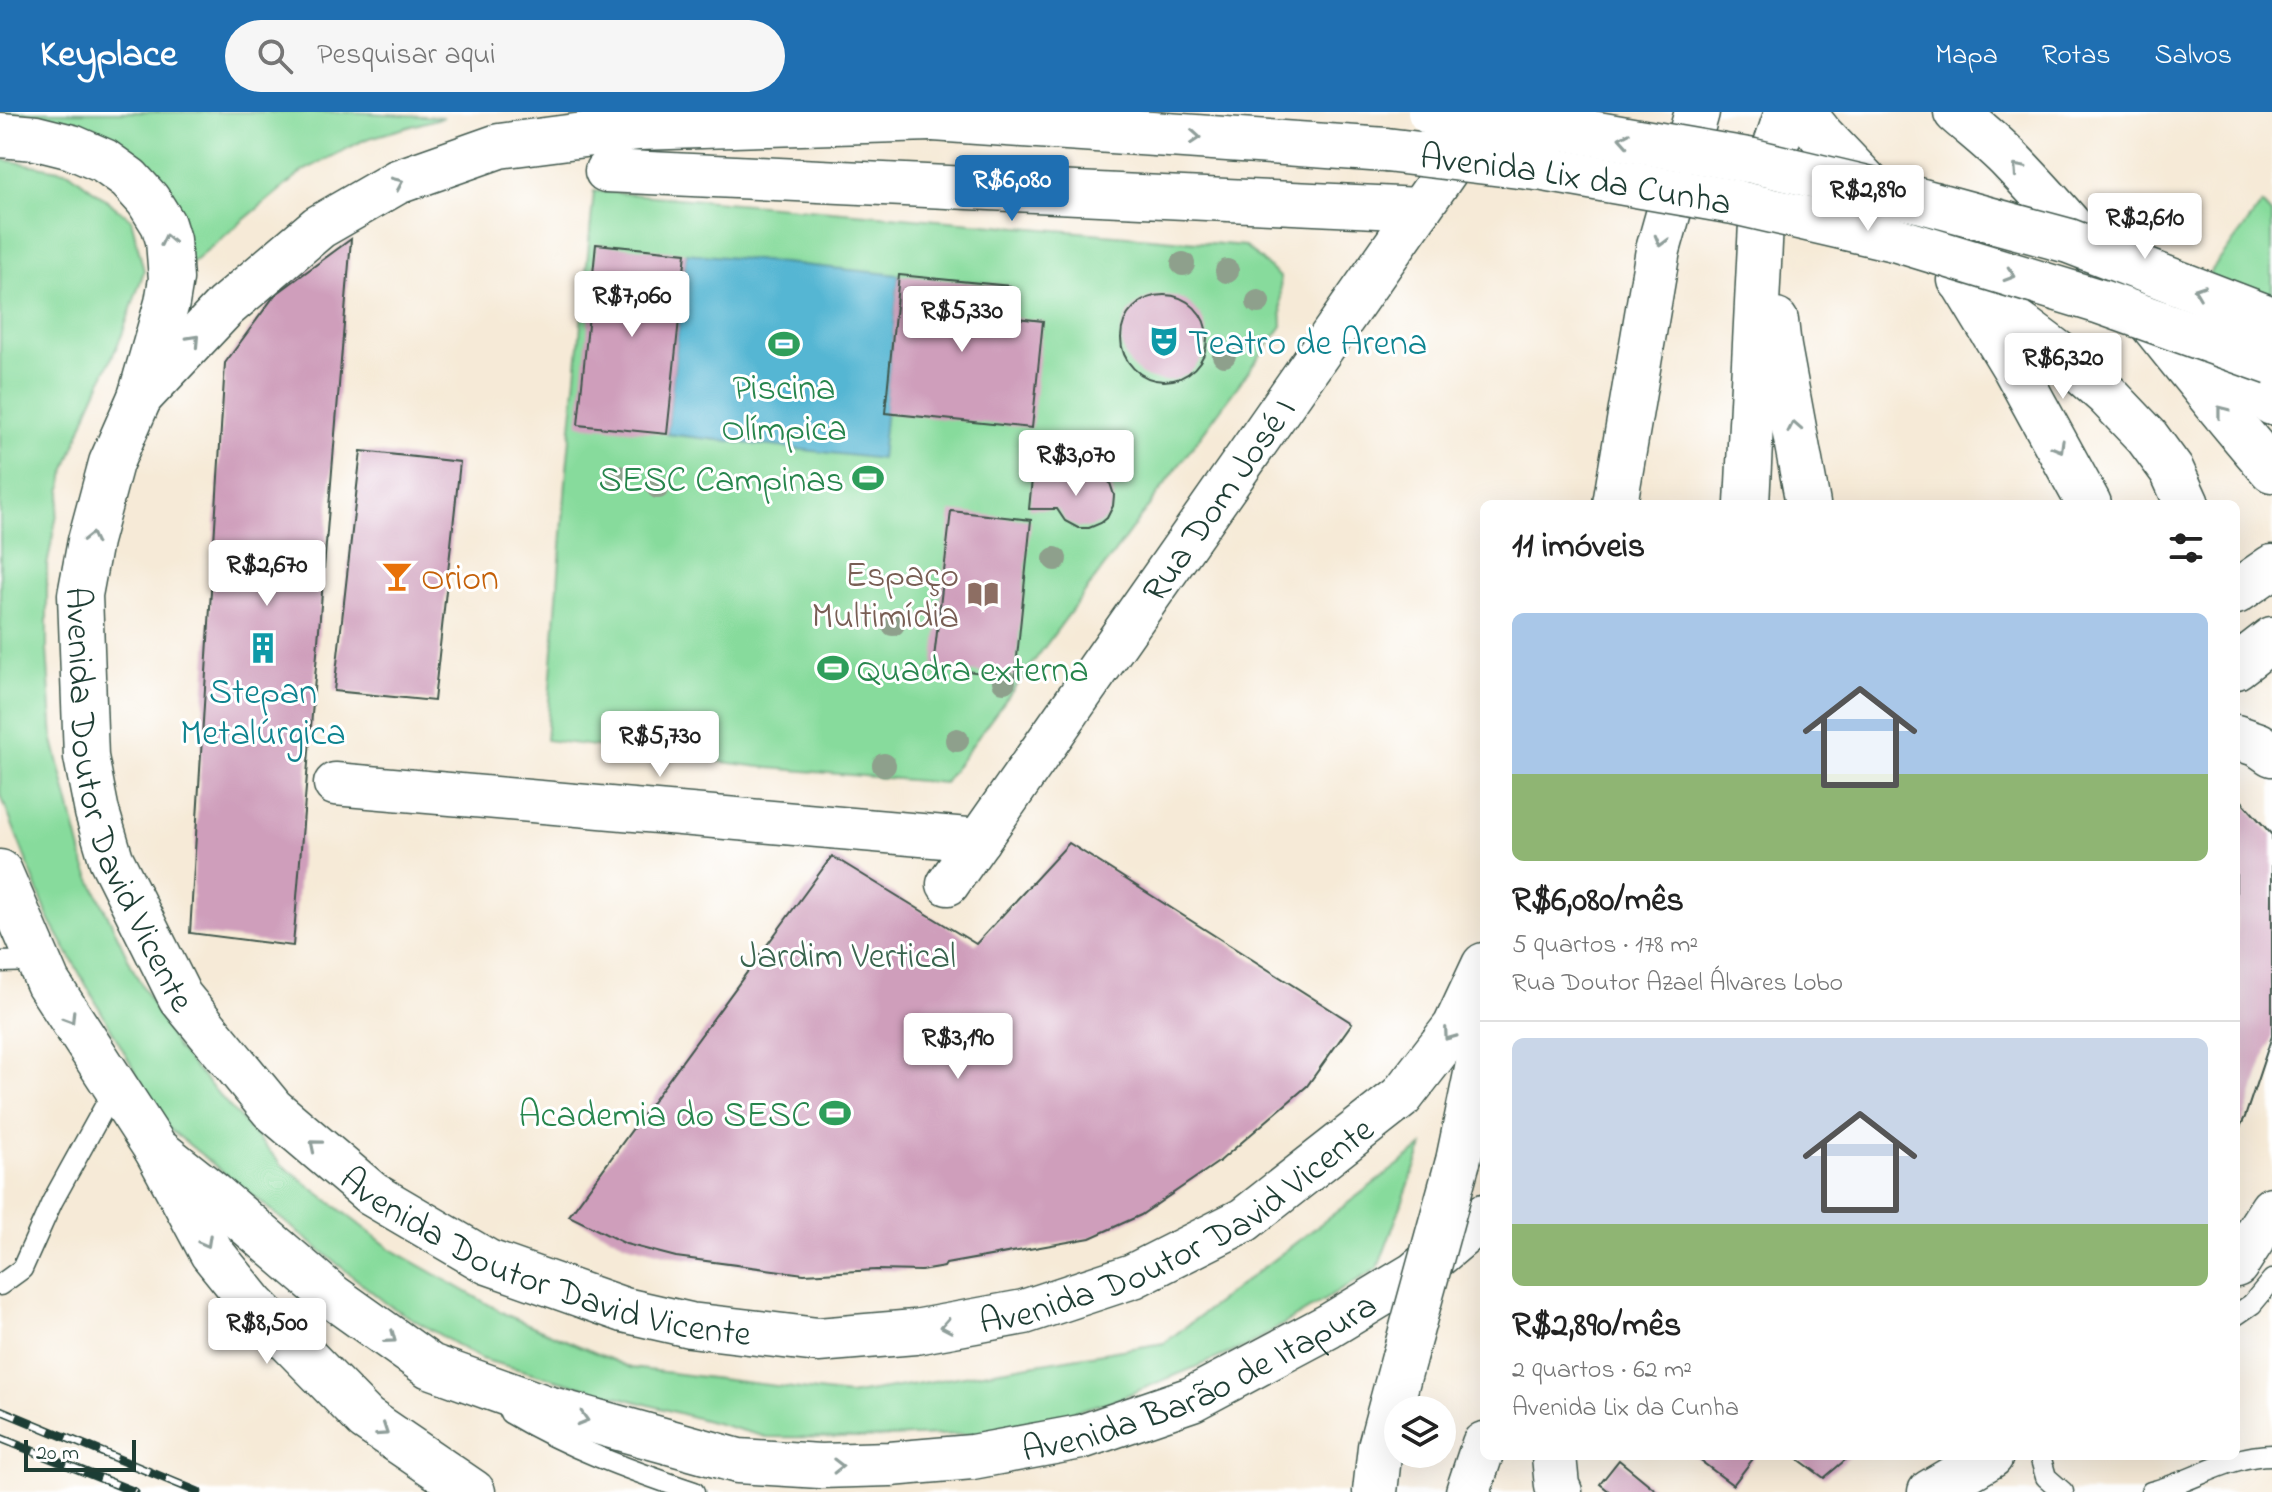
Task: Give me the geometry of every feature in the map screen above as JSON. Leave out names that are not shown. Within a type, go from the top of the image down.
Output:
[{"type":"main road","name":"Avenida Lix da Cunha","points":[[810,112],[1386,150],[1544,169],[1719,199],[1894,239],[2101,302],[2272,363]]},
{"type":"main road","name":"Avenida Lix da Cunha","points":[[1430,112],[1568,129],[1738,158],[1907,198],[2069,241],[2272,319]]},
{"type":"main road","points":[[1616,500],[1658,250],[1697,112]]},
{"type":"main road","points":[[1956,112],[2010,160],[2133,298],[2272,470]]},
{"type":"main road","points":[[1747,500],[1763,183],[1810,118],[1963,283],[2066,359],[2107,395],[2156,448],[2172,471],[2185,500]]},
{"type":"main road","points":[[140,397],[225,307],[319,227],[397,182],[499,146],[638,128],[931,119]]},
{"type":"main road","points":[[0,135],[36,138],[72,147],[104,161],[129,179],[148,200],[163,224],[168,240],[171,279],[140,397]]},
{"type":"main road","points":[[1763,183],[1779,347],[1807,500]]},
{"type":"main road","points":[[1963,283],[2014,367],[2087,500]]},
{"type":"main road","points":[[2133,298],[2272,403]]},
{"type":"main road","name":"Avenida Doutor David Vicente","points":[[140,397],[111,463],[90,541],[80,595],[86,757],[97,812],[111,859],[180,997],[272,1109],[372,1194],[488,1262],[624,1310],[690,1325],[818,1340],[915,1332],[1024,1312],[1133,1276],[1244,1220],[1401,1097],[1455,1027],[1480,974]]},
{"type":"main road","points":[[2240,589],[2272,567]]},
{"type":"main road","points":[[2240,628],[2272,636]]},
{"type":"main road","points":[[2240,664],[2272,636]]},
{"type":"main road","points":[[2240,738],[2272,754]]},
{"type":"main road","points":[[0,872],[19,961],[48,983],[156,1149],[212,1253],[254,1305],[366,1419],[473,1492]]},
{"type":"main road","points":[[1375,1492],[1380,1447],[1458,1161],[1480,1054]]},
{"type":"main road","name":"Avenida Barão de Itapura","points":[[156,1149],[333,1297],[430,1366],[547,1408],[738,1461],[834,1466],[890,1464],[972,1457],[1081,1437],[1192,1399],[1329,1326],[1415,1274],[1480,1219]]},
{"type":"main road","points":[[2240,1259],[2272,1209]]},
{"type":"main road","points":[[1468,1492],[1480,1456]]},
{"type":"main road","points":[[1554,1460],[1560,1492]]},
{"type":"main road","points":[[1940,1490],[1985,1460]]},
{"type":"street","name":"Rua Dom José I","points":[[948,884],[1487,112]]},
{"type":"street","points":[[606,171],[1420,209]]},
{"type":"street","points":[[335,784],[979,840]]},
{"type":"lane","points":[[0,1285],[22,1269],[52,1202],[115,1088]]},
{"type":"lane","points":[[2240,1312],[2252,1304],[2272,1280]]},
{"type":"lane","points":[[430,1366],[556,1439],[598,1458],[694,1492]]},
{"type":"lane","points":[[2240,1460],[2272,1455]]},
{"type":"lane","points":[[2041,1460],[2046,1477],[2063,1492]]},
{"type":"lane","points":[[2151,1492],[2178,1485],[2238,1460]]},
{"type":"green space","points":[[0,112],[350,112],[444,117],[366,139],[303,171],[187,267],[140,170],[0,116]]},
{"type":"green space","points":[[0,159],[69,172],[131,219],[144,271],[122,335],[89,408],[65,472],[47,566],[47,649],[53,740],[85,867],[134,971],[177,1048],[281,1164],[391,1249],[509,1316],[631,1368],[849,1395],[1164,1343],[1423,1146],[1378,1268],[1247,1346],[1115,1400],[995,1433],[860,1438],[766,1437],[481,1359],[387,1304],[166,1126],[50,921],[0,793]]},
{"type":"green space","name":"SESC Campinas","points":[[594,191],[1245,246],[1280,277],[1282,326],[944,783],[769,768],[546,740],[567,469]]},
{"type":"green space","points":[[2262,204],[2272,215],[2272,304],[2208,275]]},
{"type":"water","name":"Piscina Olímpica","points":[[686,253],[899,275],[881,459],[667,434]]},
{"type":"building","name":"Stepan Metalúrgica","points":[[351,239],[293,946],[190,933],[225,363],[275,295]]},
{"type":"building","points":[[596,244],[686,253],[667,434],[578,425]]},
{"type":"building","points":[[899,275],[1010,286],[1006,317],[1043,321],[1032,428],[885,413]]},
{"type":"building","name":"Teatro de Arena","points":[[1164,295],[1188,302],[1200,314],[1207,338],[1200,362],[1188,374],[1164,381],[1140,374],[1128,362],[1121,338],[1128,314],[1140,302]]},
{"type":"building","name":"Orion","points":[[361,451],[460,462],[434,701],[334,691]]},
{"type":"building","points":[[1090,469],[1103,475],[1114,495],[1113,506],[1101,523],[1078,528],[1065,521],[1057,509],[1029,509],[1032,479],[1060,482],[1074,471]]},
{"type":"building","name":"Espaço Multimídia","points":[[951,511],[1031,520],[1015,677],[933,667]]},
{"type":"building","points":[[2240,799],[2272,835],[2272,1036],[2240,1127]]},
{"type":"building","points":[[1069,843],[1352,1023],[1307,1086],[1220,1161],[1141,1215],[1090,1238],[921,1271],[804,1274],[676,1257],[626,1244],[569,1216],[832,856],[976,944]]},
{"type":"building","points":[[1619,1460],[1658,1492],[1610,1492],[1600,1484]]},
{"type":"building","points":[[1699,1460],[1752,1460],[1733,1485]]},
{"type":"building","points":[[1799,1460],[1845,1460],[1824,1478]]},
{"type":"railway","points":[[0,1410],[198,1492]]},
{"type":"railway","points":[[0,1438],[135,1492]]},
{"type":"place","name":"Teatro de Arena","points":[[1164,341]]},
{"type":"place","name":"Piscina Olímpica","points":[[784,344]]},
{"type":"place","name":"SESC Campinas","points":[[868,478]]},
{"type":"place","name":"Orion","points":[[397,576]]},
{"type":"place","name":"Espaço Multimídia","points":[[983,594]]},
{"type":"place","name":"Stepan Metalúrgica","points":[[263,648]]},
{"type":"place","name":"Quadra externa","points":[[833,668]]},
{"type":"place","name":"Academia do SESC","points":[[835,1113]]},
{"type":"park label","name":"Jardim Vertical","points":[[848,954]]}]
